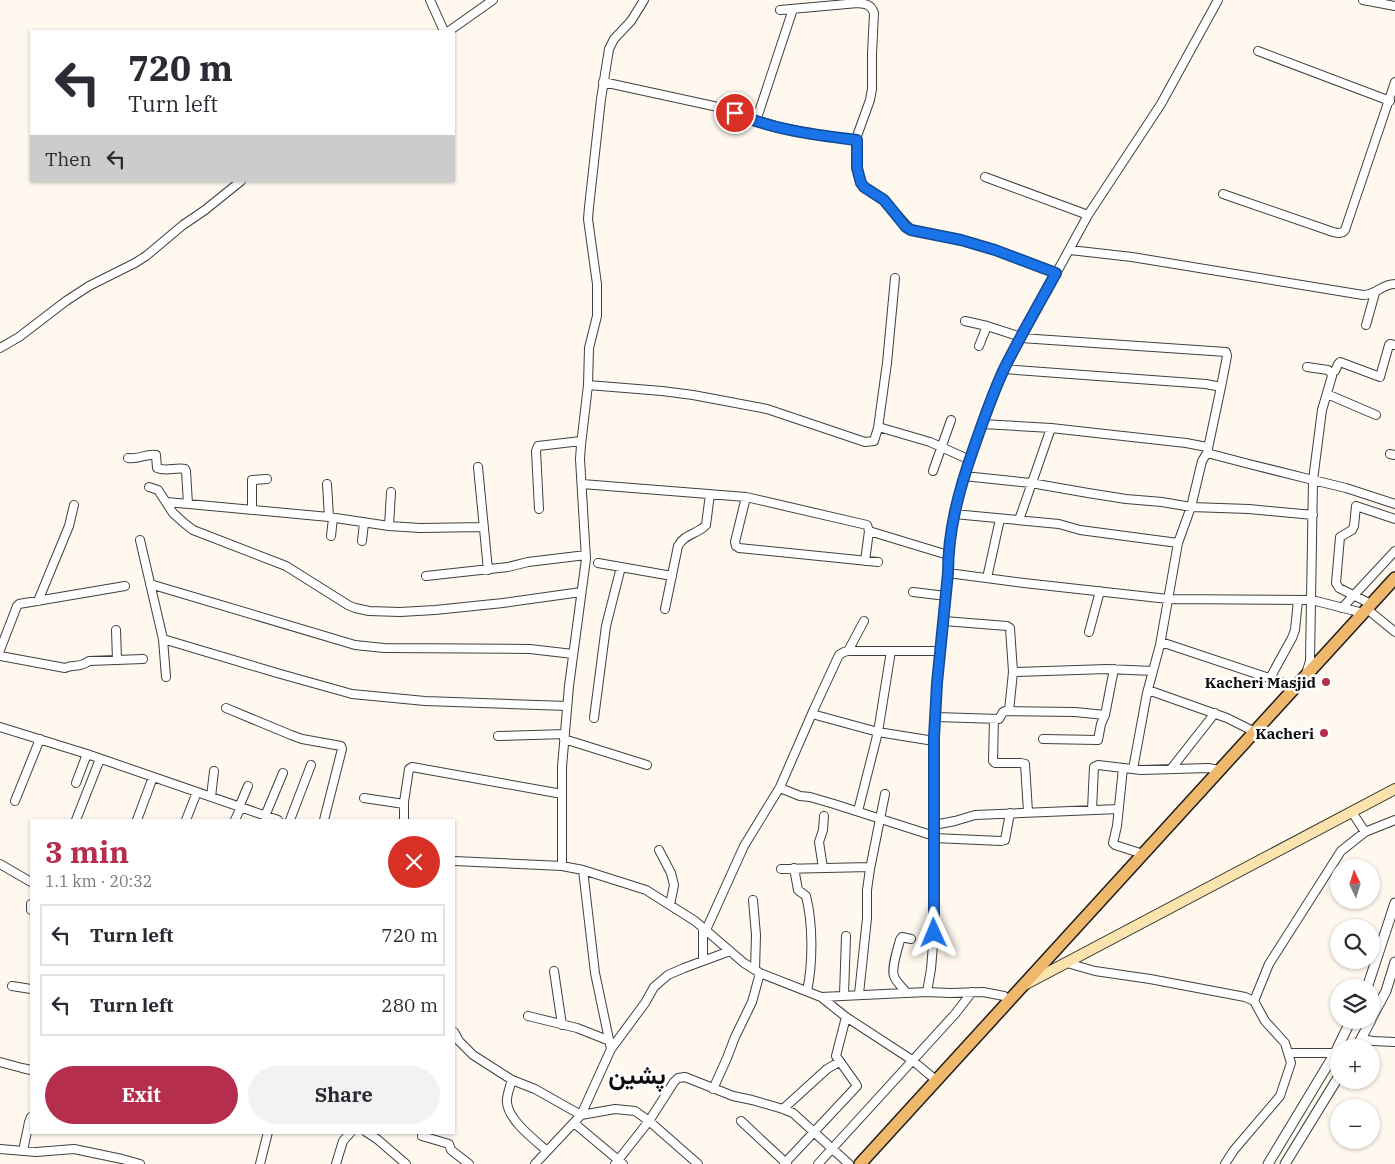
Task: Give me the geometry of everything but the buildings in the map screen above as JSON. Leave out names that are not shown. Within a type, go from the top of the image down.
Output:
[{"type":"main road","points":[[860,1164],[1395,578]]},
{"type":"main road","points":[[1023,986],[1395,788]]},
{"type":"street","points":[[430,0],[444,30]]},
{"type":"street","points":[[451,30],[493,0]]},
{"type":"street","points":[[562,866],[562,767],[564,736],[586,555],[580,459],[581,441],[588,386],[589,348],[596,325],[597,302],[597,284],[588,219],[603,82],[609,49],[614,39],[631,21],[644,0]]},
{"type":"street","points":[[928,992],[934,933],[934,741],[937,683],[944,621],[948,555],[954,514],[964,476],[1004,369],[1021,337],[1088,215],[1161,104],[1218,0]]},
{"type":"street","points":[[1363,0],[1395,6]]},
{"type":"street","points":[[780,10],[858,2],[865,3],[872,8],[874,13],[872,88],[857,140],[857,168],[864,187],[884,200],[906,227],[911,230],[961,240],[995,250],[1056,273]]},
{"type":"street","points":[[756,121],[793,9]]},
{"type":"street","points":[[1258,51],[1390,101]]},
{"type":"street","points":[[603,82],[718,107],[756,121],[813,134],[857,140]]},
{"type":"street","points":[[1223,194],[1339,234],[1343,232],[1395,82]]},
{"type":"street","points":[[985,177],[1088,215]]},
{"type":"street","points":[[0,348],[19,337],[89,286],[146,256],[240,182]]},
{"type":"street","points":[[1070,250],[1132,257],[1363,295],[1370,295],[1384,286],[1395,284]]},
{"type":"street","points":[[588,386],[678,393],[767,409],[869,443],[874,441],[878,428],[888,363],[895,278]]},
{"type":"street","points":[[1366,324],[1375,293]]},
{"type":"street","points":[[965,321],[1021,337],[1226,352],[1227,356],[1221,387],[1207,450],[1202,461],[1191,507],[1178,543],[1161,642],[1148,690],[1133,769]]},
{"type":"street","points":[[980,346],[987,326]]},
{"type":"street","points":[[1331,373],[1335,371],[1340,362],[1380,377],[1389,345],[1395,345]]},
{"type":"street","points":[[1307,367],[1328,370],[1331,373]]},
{"type":"street","points":[[1004,369],[1206,384],[1221,387]]},
{"type":"street","points":[[1305,677],[1310,661],[1313,480],[1322,410],[1332,376],[1331,373]]},
{"type":"street","points":[[1327,394],[1376,415]]},
{"type":"street","points":[[933,471],[951,420]]},
{"type":"street","points":[[982,424],[1051,428],[1186,443],[1346,488],[1395,504]]},
{"type":"street","points":[[878,428],[930,442],[970,460]]},
{"type":"street","points":[[1019,520],[1051,428]]},
{"type":"street","points":[[539,508],[536,451],[538,446],[581,441]]},
{"type":"street","points":[[128,458],[134,459],[152,454],[156,455],[157,468],[185,469],[188,504]]},
{"type":"street","points":[[478,467],[488,570]]},
{"type":"street","points":[[964,476],[1031,483],[1097,495],[1191,507],[1248,509],[1313,515]]},
{"type":"street","points":[[252,510],[252,480],[267,479]]},
{"type":"street","points":[[327,484],[331,536]]},
{"type":"street","points":[[582,484],[746,497],[867,525],[869,531],[865,561]]},
{"type":"street","points":[[149,487],[158,490],[173,513],[193,530],[286,566],[332,596],[355,608],[369,611],[400,612],[436,610],[581,592]]},
{"type":"street","points":[[389,526],[391,492]]},
{"type":"street","points":[[665,609],[678,546],[680,541],[704,528],[706,525],[710,494]]},
{"type":"street","points":[[746,497],[735,542],[736,546],[740,548],[878,562]]},
{"type":"street","points":[[167,502],[331,518],[389,526],[484,528]]},
{"type":"street","points":[[38,601],[70,526],[74,505]]},
{"type":"street","points":[[1395,519],[1356,506],[1352,530],[1340,537],[1336,583],[1339,588],[1354,596],[1395,632]]},
{"type":"street","points":[[954,514],[1000,520],[1059,524],[1080,530],[1178,543]]},
{"type":"street","points":[[987,578],[1000,520]]},
{"type":"street","points":[[362,541],[364,523]]},
{"type":"street","points":[[869,531],[948,555]]},
{"type":"street","points":[[140,540],[163,639],[166,677]]},
{"type":"street","points":[[1342,608],[1395,551]]},
{"type":"street","points":[[426,576],[488,570],[528,562],[586,555]]},
{"type":"street","points":[[598,564],[672,576]]},
{"type":"street","points":[[594,718],[606,626],[621,567]]},
{"type":"street","points":[[948,573],[1168,599],[1312,600],[1342,608],[1367,609]]},
{"type":"street","points":[[150,584],[355,645],[384,648],[530,649],[573,654]]},
{"type":"street","points":[[1,646],[19,604],[125,586]]},
{"type":"street","points":[[1089,632],[1100,591]]},
{"type":"street","points":[[914,592],[946,596]]},
{"type":"street","points":[[1270,678],[1292,638],[1298,600]]},
{"type":"street","points":[[848,651],[864,621]]},
{"type":"street","points":[[944,621],[1007,626],[1010,628],[1013,672],[1009,711]]},
{"type":"street","points":[[116,630],[118,660]]},
{"type":"street","points":[[163,639],[352,694],[425,701],[567,706]]},
{"type":"street","points":[[1161,642],[1296,687]]},
{"type":"street","points":[[703,961],[704,929],[744,846],[780,788],[839,655],[848,651],[941,651]]},
{"type":"street","points":[[858,811],[878,732],[891,651]]},
{"type":"street","points":[[0,656],[65,668],[82,666],[88,661],[143,659]]},
{"type":"street","points":[[1013,672],[1114,669],[1153,671]]},
{"type":"street","points":[[1043,739],[1098,740],[1114,669]]},
{"type":"street","points":[[1148,690],[1215,713],[1255,732]]},
{"type":"street","points":[[226,708],[302,739],[341,746],[324,819]]},
{"type":"street","points":[[936,717],[999,719],[1003,712],[1009,711],[1075,712],[1105,715]]},
{"type":"street","points":[[1171,769],[1215,713]]},
{"type":"street","points":[[812,714],[878,732],[934,741]]},
{"type":"street","points":[[994,719],[993,761],[995,763],[1025,764],[1028,812]]},
{"type":"street","points":[[0,727],[87,754],[275,819]]},
{"type":"street","points":[[498,736],[564,736],[647,765]]},
{"type":"street","points":[[15,801],[40,739]]},
{"type":"street","points":[[76,783],[87,754]]},
{"type":"street","points":[[76,819],[100,759]]},
{"type":"street","points":[[290,819],[311,765]]},
{"type":"street","points":[[1092,810],[1094,767],[1098,765],[1133,769],[1208,768],[1220,770]]},
{"type":"street","points":[[404,819],[409,769],[412,767],[562,794]]},
{"type":"street","points":[[1123,768],[1117,826],[1113,843],[1143,854]]},
{"type":"street","points":[[211,797],[214,771]]},
{"type":"street","points":[[265,816],[283,774]]},
{"type":"street","points":[[137,819],[153,777]]},
{"type":"street","points":[[235,819],[248,786]]},
{"type":"street","points":[[780,788],[800,796],[818,799],[858,811],[934,837],[1001,842],[1005,840],[1010,813]]},
{"type":"street","points":[[186,819],[197,792]]},
{"type":"street","points":[[859,994],[867,918],[867,890],[885,794]]},
{"type":"street","points":[[364,798],[404,804]]},
{"type":"street","points":[[934,825],[975,815],[1119,809]]},
{"type":"street","points":[[1352,812],[1364,832]]},
{"type":"street","points":[[823,868],[819,842],[823,830],[824,816]]},
{"type":"street","points":[[1254,1001],[1269,964],[1341,851],[1364,832],[1395,820]]},
{"type":"street","points":[[659,850],[674,885],[670,905]]},
{"type":"street","points":[[455,861],[562,866],[583,870],[646,890],[695,920],[744,963],[758,972],[821,996],[846,1017],[912,1060],[937,1080]]},
{"type":"street","points":[[0,864],[30,881]]},
{"type":"street","points":[[781,869],[870,867]]},
{"type":"street","points":[[794,868],[798,890],[805,894],[807,898],[811,926],[807,991]]},
{"type":"street","points":[[583,870],[595,973],[611,1049]]},
{"type":"street","points":[[713,1089],[735,1036],[752,1002],[758,972],[753,900]]},
{"type":"street","points":[[1370,979],[1395,903]]},
{"type":"street","points":[[844,995],[846,936]]},
{"type":"street","points":[[906,992],[893,975],[893,968],[900,940],[902,937],[911,938]]},
{"type":"street","points":[[536,1164],[581,1115],[611,1049],[645,1003],[654,987],[668,975],[730,952]]},
{"type":"street","points":[[1380,1003],[1386,991],[1395,962]]},
{"type":"street","points":[[1068,963],[1095,971],[1150,979],[1245,997],[1254,1001],[1265,1021],[1285,1043],[1292,1063],[1280,1096],[1234,1150],[1225,1164]]},
{"type":"street","points":[[554,971],[562,1024]]},
{"type":"street","points":[[12,986],[30,989]]},
{"type":"street","points":[[821,996],[906,992],[983,992],[1004,996],[1008,1002]]},
{"type":"street","points":[[818,1164],[972,992]]},
{"type":"street","points":[[528,1016],[577,1028],[610,1040]]},
{"type":"street","points":[[741,1121],[785,1163],[857,1086],[836,1056],[846,1017]]},
{"type":"street","points":[[1366,1029],[1361,1038],[1373,1041],[1395,1042]]},
{"type":"street","points":[[455,1034],[473,1056],[512,1080],[535,1089],[581,1115],[615,1110],[635,1111],[649,1120],[698,1164]]},
{"type":"street","points":[[1289,1053],[1330,1053]]},
{"type":"street","points":[[0,1062],[30,1070]]},
{"type":"street","points":[[783,1109],[827,1069],[839,1062]]},
{"type":"street","points":[[1268,1164],[1330,1064]]},
{"type":"street","points":[[574,1123],[618,1163],[674,1082],[678,1078],[685,1077],[733,1096],[793,1113],[849,1164]]},
{"type":"street","points":[[512,1080],[506,1101],[511,1115],[547,1151]]},
{"type":"street","points":[[1285,1164],[1331,1089]]},
{"type":"street","points":[[24,1146],[30,1120]]},
{"type":"street","points":[[260,1164],[268,1134]]},
{"type":"street","points":[[336,1164],[343,1141],[349,1134]]},
{"type":"street","points":[[369,1134],[406,1164]]},
{"type":"street","points":[[422,1136],[449,1144],[451,1150],[469,1164]]},
{"type":"street","points":[[0,1149],[36,1152],[74,1149],[122,1158],[140,1164]]},
{"type":"place","name":"Kacheri Masjid","points":[[1326,682]]},
{"type":"place","name":"Kacheri","points":[[1324,733]]},
{"type":"district","name":"پشین","points":[[637,1074]]},
{"type":"route","points":[[735,113],[756,121],[813,134],[857,140],[857,168],[861,183],[884,200],[906,227],[911,230],[961,240],[995,250],[1056,273],[1004,369],[964,476],[954,514],[948,555],[934,737],[934,933]]}]
